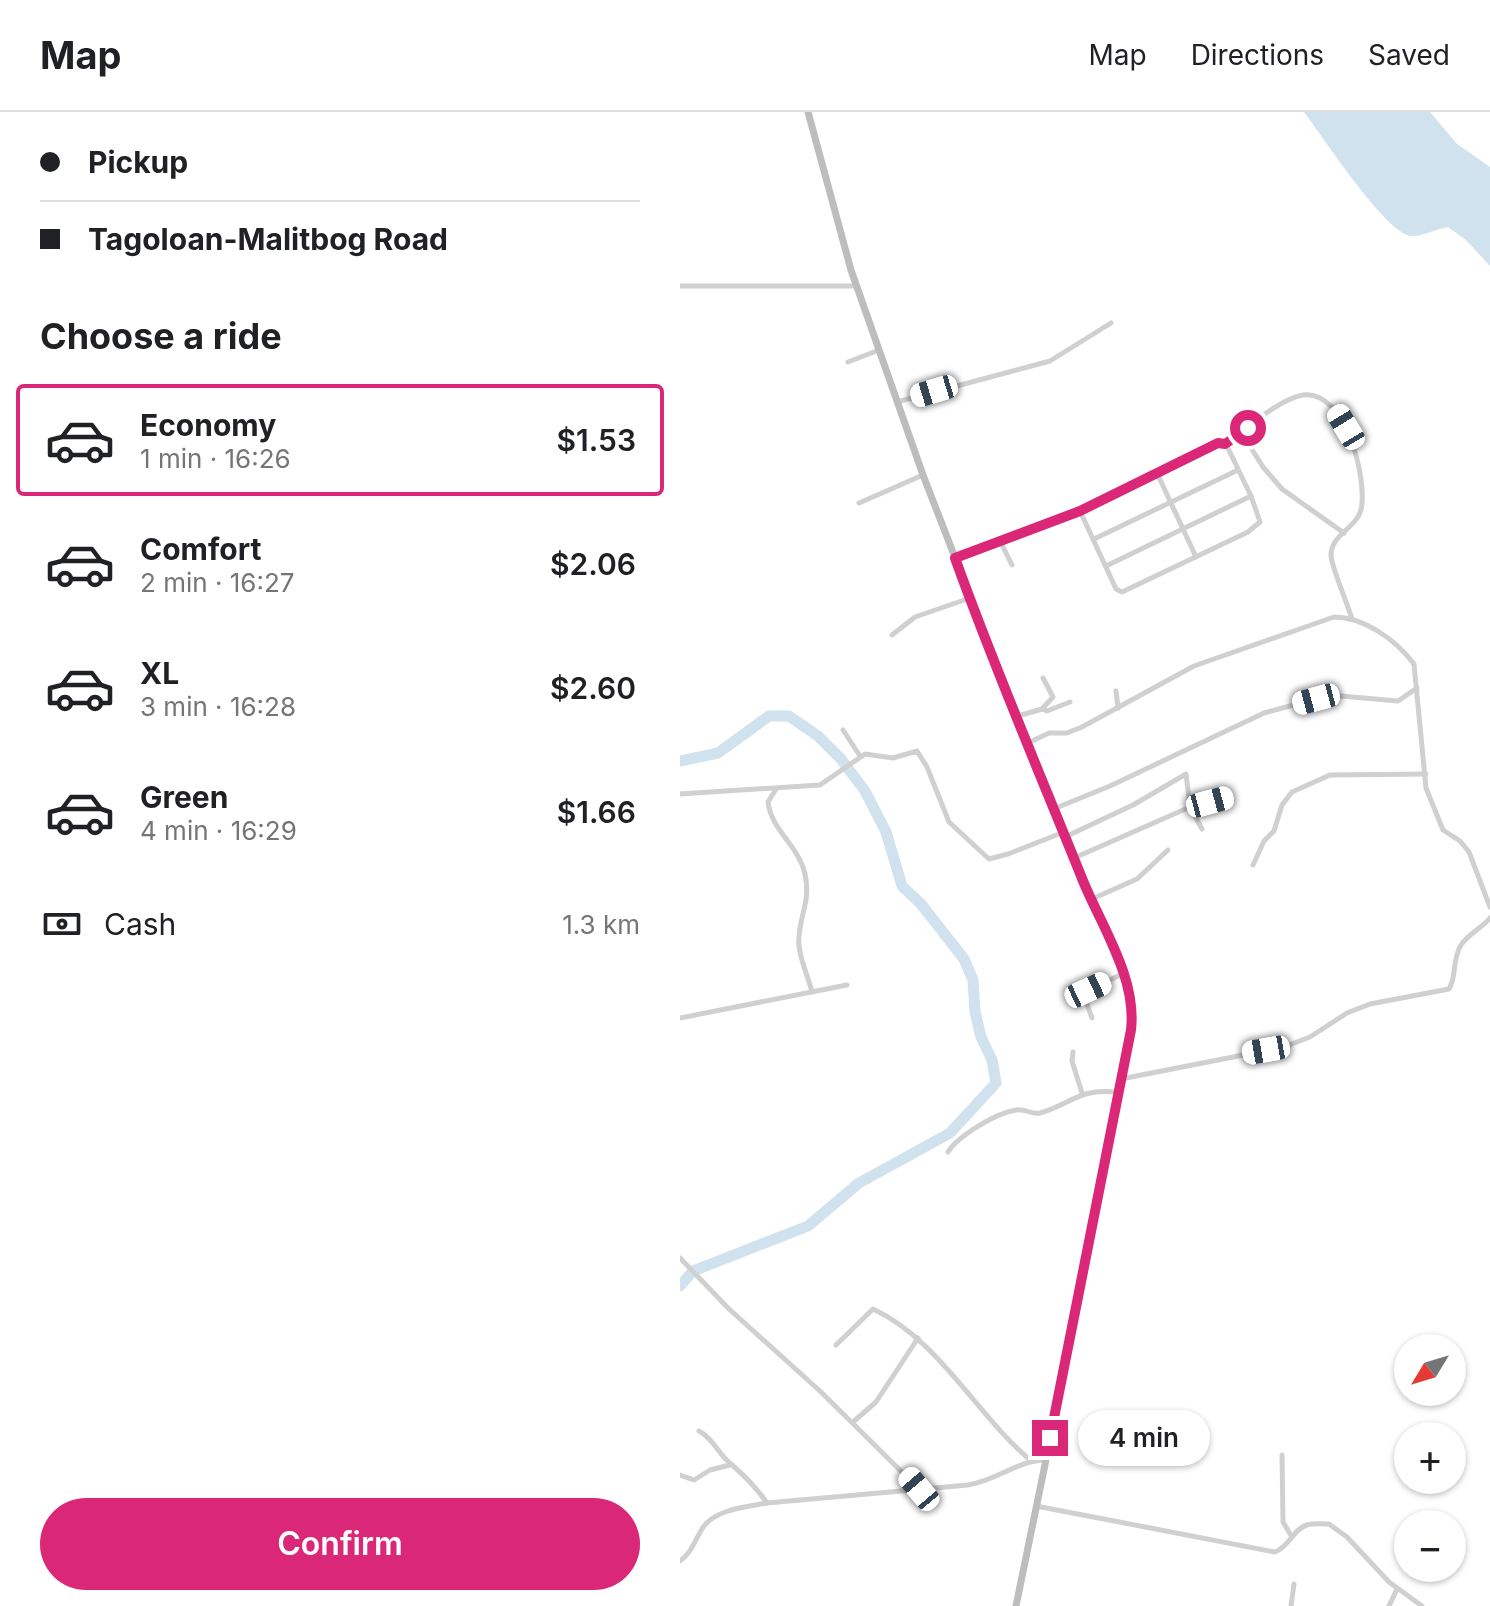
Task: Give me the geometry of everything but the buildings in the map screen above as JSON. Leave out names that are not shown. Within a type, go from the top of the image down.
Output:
[{"type":"main road","points":[[808,112],[857,286],[923,475],[1131,1002],[1132,1016],[1120,1080],[1016,1606]]},
{"type":"street","points":[[680,286],[857,286]]},
{"type":"street","points":[[897,402],[1050,361],[1111,323]]},
{"type":"street","points":[[848,362],[879,350]]},
{"type":"street","points":[[955,558],[1080,511],[1218,443],[1225,444],[1285,402],[1311,395],[1328,402],[1346,427],[1362,492],[1360,513],[1334,543],[1331,558],[1352,619]]},
{"type":"street","points":[[1241,432],[1263,467],[1282,489],[1344,533]]},
{"type":"street","points":[[1080,511],[1120,592],[1196,557],[1248,532],[1260,522],[1251,496],[1225,444]]},
{"type":"street","points":[[1094,539],[1238,470]]},
{"type":"street","points":[[1157,473],[1196,557]]},
{"type":"street","points":[[859,503],[923,475]]},
{"type":"street","points":[[1106,566],[1251,496]]},
{"type":"street","points":[[1000,541],[1012,565]]},
{"type":"street","points":[[892,635],[915,617],[970,598]]},
{"type":"street","points":[[1028,743],[1053,732],[1067,733],[1194,666],[1334,617],[1352,619],[1386,636],[1407,654],[1416,671],[1426,788],[1441,826],[1469,852],[1490,907]]},
{"type":"street","points":[[1042,709],[1053,697],[1043,678]]},
{"type":"street","points":[[1055,809],[1124,780],[1264,713],[1316,699],[1341,696],[1398,701],[1417,688]]},
{"type":"street","points":[[1116,691],[1118,708]]},
{"type":"street","points":[[1018,716],[1042,709],[1050,710],[1070,702]]},
{"type":"street","points":[[843,730],[860,756]]},
{"type":"street","points":[[680,794],[820,785],[868,753],[893,758],[917,751],[927,767],[949,822],[989,859],[1065,834],[1133,805],[1186,774],[1190,807],[1202,829]]},
{"type":"street","points":[[1253,865],[1264,841],[1274,831],[1282,805],[1292,792],[1330,775],[1426,774]]},
{"type":"street","points":[[776,788],[768,802],[771,816],[797,851],[806,879],[804,916],[798,940],[812,992]]},
{"type":"street","points":[[1074,858],[1190,807],[1229,797]]},
{"type":"street","points":[[1091,899],[1137,879],[1168,850]]},
{"type":"street","points":[[1120,1080],[1284,1047],[1310,1037],[1347,1013],[1370,1004],[1449,989],[1461,945],[1490,918]]},
{"type":"street","points":[[1092,1018],[1085,999],[1086,992],[1122,974]]},
{"type":"street","points":[[680,1018],[847,985]]},
{"type":"street","points":[[1073,1052],[1072,1061],[1082,1093]]},
{"type":"street","points":[[948,1152],[960,1137],[1016,1110],[1036,1114],[1082,1093],[1117,1092]]},
{"type":"street","points":[[680,1258],[919,1489]]},
{"type":"street","points":[[836,1345],[873,1309],[903,1325],[918,1338],[989,1421],[1030,1460]]},
{"type":"street","points":[[852,1422],[876,1402],[918,1338]]},
{"type":"street","points":[[699,1431],[713,1441],[731,1465],[744,1473],[767,1503]]},
{"type":"street","points":[[1282,1455],[1283,1522],[1292,1537]]},
{"type":"street","points":[[680,1561],[693,1550],[702,1530],[715,1516],[767,1503],[986,1482],[1030,1460],[1046,1460]]},
{"type":"street","points":[[680,1475],[694,1480],[710,1470],[731,1465]]},
{"type":"street","points":[[1036,1506],[1275,1552],[1281,1551],[1306,1525],[1329,1524],[1337,1528],[1397,1589],[1422,1606]]},
{"type":"street","points":[[1291,1606],[1294,1584]]},
{"type":"street","points":[[1389,1606],[1397,1589]]},
{"type":"water","points":[[1304,112],[1430,112],[1457,144],[1490,167],[1490,266],[1466,240],[1448,227],[1416,236],[1401,232],[1372,203]]},
{"type":"waterway","points":[[680,761],[718,753],[769,716],[789,716],[818,736],[841,759],[865,791],[886,832],[902,886],[921,904],[964,959],[973,980],[975,1012],[981,1037],[992,1060],[996,1083],[950,1133],[859,1183],[808,1226],[693,1271],[680,1286]]},
{"type":"route","points":[[1050,1438],[1131,1030],[1131,1002],[1126,982],[955,558],[1080,511],[1218,443],[1225,444],[1248,428]]}]
